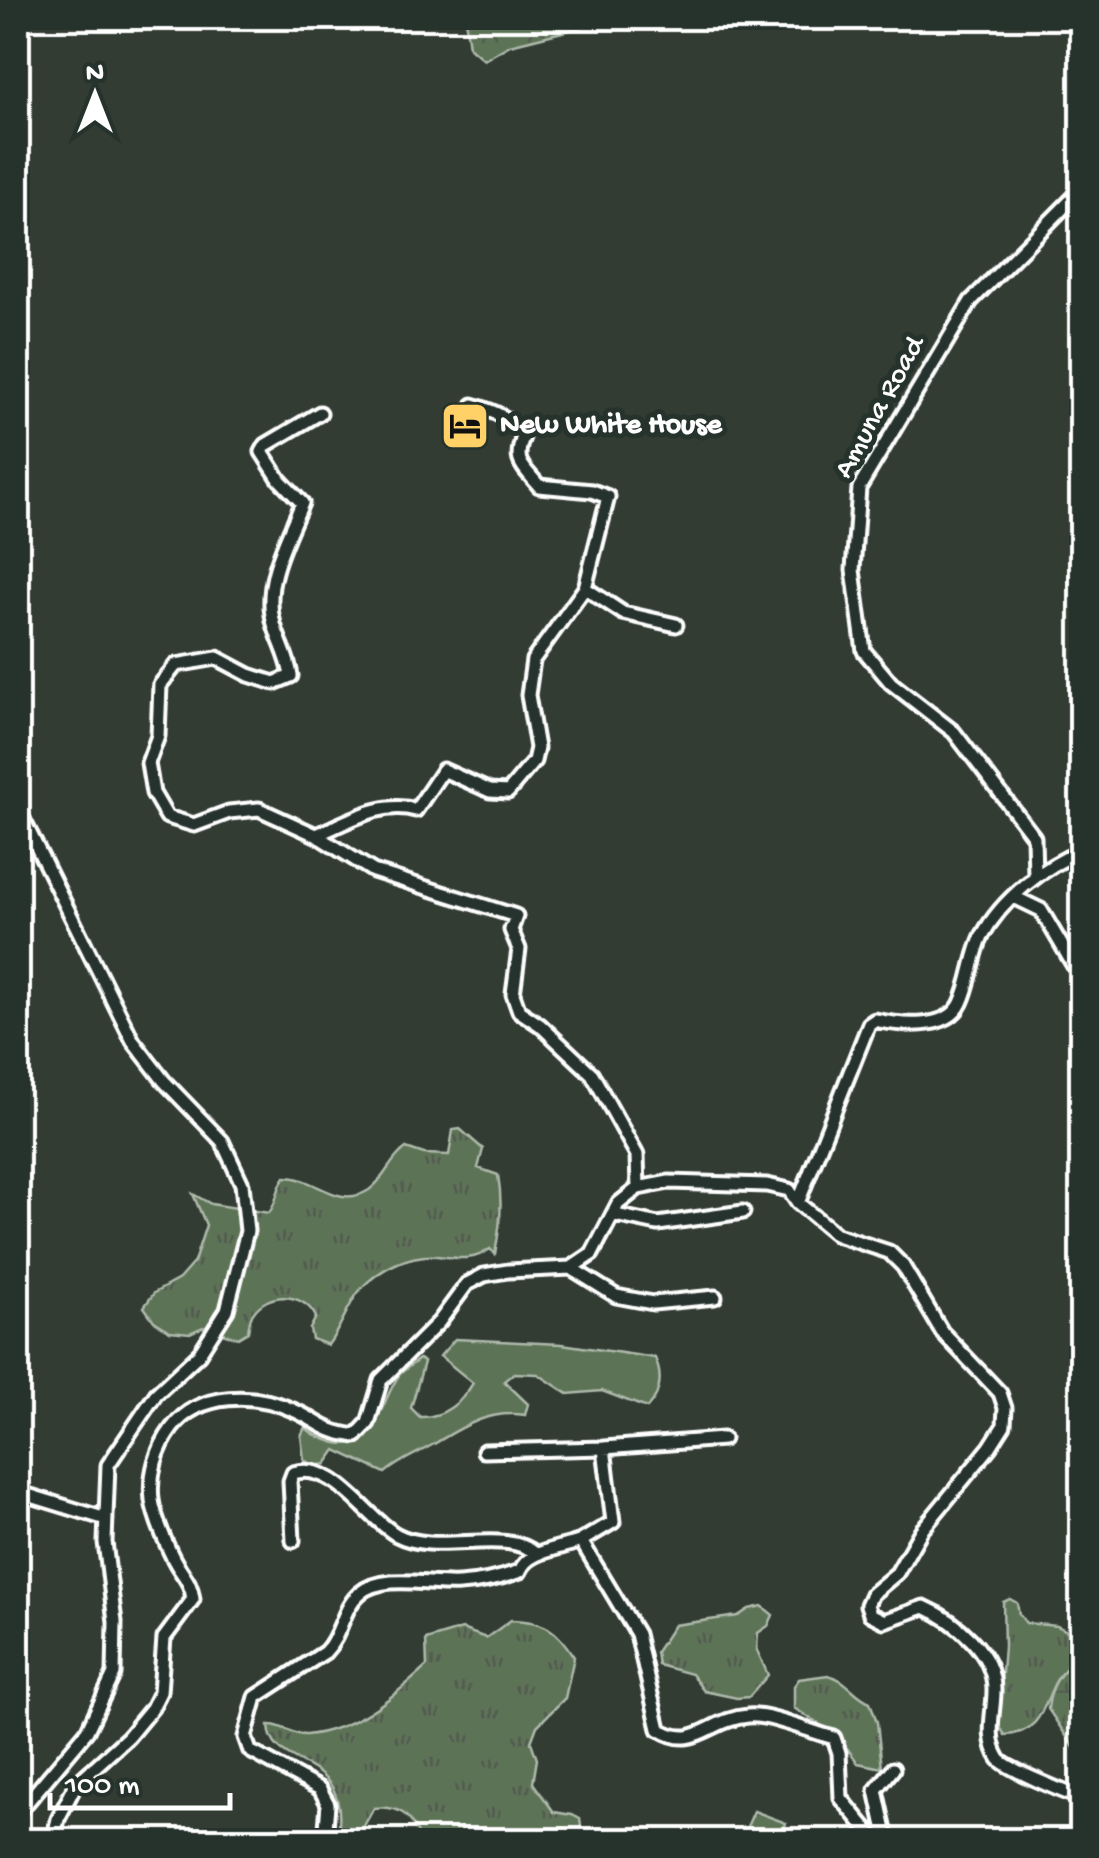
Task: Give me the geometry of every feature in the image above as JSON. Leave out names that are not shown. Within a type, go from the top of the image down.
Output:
[{"type":"street","name":"Amuna Road","points":[[1036,875],[1034,836],[954,732],[891,683],[864,650],[854,570],[860,488],[970,301],[1082,189]]},
{"type":"street","points":[[316,835],[384,807],[396,805],[416,810],[443,770],[490,790],[508,792],[534,761],[536,748],[528,694],[533,660],[585,588],[608,497],[592,491],[539,486],[518,461],[523,437],[513,423],[502,414],[473,405]]},
{"type":"street","points":[[320,414],[262,452],[280,480],[302,503],[278,560],[271,592],[273,622],[288,657],[291,676],[274,683],[248,675],[218,658],[176,665],[160,684],[158,736],[148,763],[153,793],[167,816],[194,825],[229,812],[259,809],[316,835],[373,870],[516,916],[511,930],[519,949],[513,994],[519,1011],[540,1025],[592,1074],[638,1154],[638,1188]]},
{"type":"street","points":[[585,588],[624,613],[676,626]]},
{"type":"street","points":[[18,809],[132,1041],[222,1141],[242,1184],[247,1231],[227,1310],[199,1354],[156,1394],[108,1466],[105,1542],[115,1622],[114,1674],[87,1731],[18,1813]]},
{"type":"street","points":[[798,1203],[869,1024],[875,1020],[900,1025],[924,1023],[948,1017],[960,1007],[982,936],[1036,875],[1054,862],[1082,851]]},
{"type":"street","points":[[1014,897],[1041,910],[1078,974]]},
{"type":"street","points":[[53,1840],[58,1818],[76,1784],[128,1737],[152,1708],[160,1692],[164,1638],[193,1599],[191,1583],[176,1563],[152,1501],[155,1457],[176,1422],[215,1400],[247,1397],[293,1410],[329,1432],[356,1436],[368,1423],[381,1380],[439,1322],[467,1284],[508,1271],[570,1268],[592,1254],[618,1204],[638,1188],[669,1182],[768,1184],[790,1190],[798,1203],[837,1235],[889,1252],[903,1266],[942,1332],[1000,1393],[1004,1426],[867,1605],[870,1614],[884,1621],[924,1607],[949,1618],[992,1665],[990,1730],[998,1758],[1054,1790],[1082,1798]]},
{"type":"street","points":[[615,1216],[658,1224],[743,1212]]},
{"type":"street","points":[[570,1268],[616,1296],[654,1303],[715,1297]]},
{"type":"street","points":[[484,1451],[604,1448],[723,1439]]},
{"type":"street","points":[[325,1840],[328,1804],[320,1789],[250,1751],[245,1736],[256,1697],[333,1644],[352,1600],[365,1588],[384,1583],[462,1584],[506,1576],[520,1571],[524,1560],[581,1542],[613,1522],[604,1448]]},
{"type":"street","points":[[293,1542],[290,1482],[294,1473],[304,1470],[337,1483],[398,1536],[431,1544],[520,1544],[536,1554]]},
{"type":"street","points":[[18,1492],[106,1519]]},
{"type":"street","points":[[581,1542],[637,1634],[659,1729],[684,1740],[728,1719],[753,1715],[834,1738],[839,1753],[841,1798],[870,1833],[871,1840]]},
{"type":"street","points":[[887,1840],[876,1790],[894,1768]]},
{"type":"green space","points":[[465,18],[619,18],[510,45],[484,60],[469,47]]},
{"type":"green space","points":[[460,1129],[483,1149],[478,1168],[498,1175],[500,1214],[495,1254],[490,1249],[471,1257],[416,1257],[386,1269],[360,1290],[328,1345],[312,1339],[310,1329],[316,1317],[310,1309],[285,1297],[259,1307],[252,1315],[248,1332],[238,1338],[203,1327],[190,1333],[170,1331],[154,1321],[144,1307],[154,1293],[179,1279],[194,1262],[206,1225],[193,1194],[211,1204],[269,1213],[285,1177],[337,1195],[358,1195],[375,1185],[406,1148],[424,1154],[449,1155],[453,1130]]},
{"type":"green space","points":[[455,1339],[562,1344],[655,1358],[660,1378],[658,1391],[647,1408],[602,1391],[568,1394],[538,1374],[514,1373],[504,1381],[528,1404],[525,1415],[499,1415],[477,1421],[385,1473],[336,1450],[326,1464],[315,1466],[304,1460],[301,1436],[305,1427],[333,1442],[348,1444],[359,1440],[376,1422],[400,1374],[419,1359],[424,1362],[411,1408],[420,1417],[428,1417],[457,1402],[473,1383],[440,1356]]},
{"type":"green space","points":[[1010,1599],[1017,1603],[1026,1623],[1057,1626],[1081,1638],[1081,1661],[1058,1677],[1033,1724],[1022,1732],[1005,1735],[998,1724],[1003,1602]]},
{"type":"green space","points":[[762,1606],[773,1615],[768,1626],[758,1633],[757,1650],[768,1675],[749,1697],[704,1691],[691,1674],[658,1665],[656,1652],[674,1625],[738,1616]]},
{"type":"green space","points":[[511,1620],[548,1628],[574,1657],[565,1698],[537,1726],[531,1742],[537,1759],[533,1783],[554,1812],[580,1819],[582,1833],[578,1840],[522,1840],[512,1828],[493,1840],[421,1840],[404,1814],[392,1808],[374,1808],[356,1840],[338,1834],[339,1807],[333,1788],[309,1766],[282,1751],[273,1740],[269,1725],[306,1735],[341,1727],[386,1701],[427,1666],[426,1640],[462,1629],[486,1638]]},
{"type":"green space","points":[[1082,1661],[1081,1758],[1048,1709],[1057,1679],[1067,1668]]},
{"type":"green space","points":[[828,1675],[870,1702],[877,1722],[882,1768],[858,1763],[838,1736],[794,1708],[794,1686],[799,1679]]},
{"type":"green space","points":[[754,1811],[786,1823],[780,1835],[769,1840],[741,1840]]},
{"type":"place","name":"New White House","points":[[465,426]]}]
